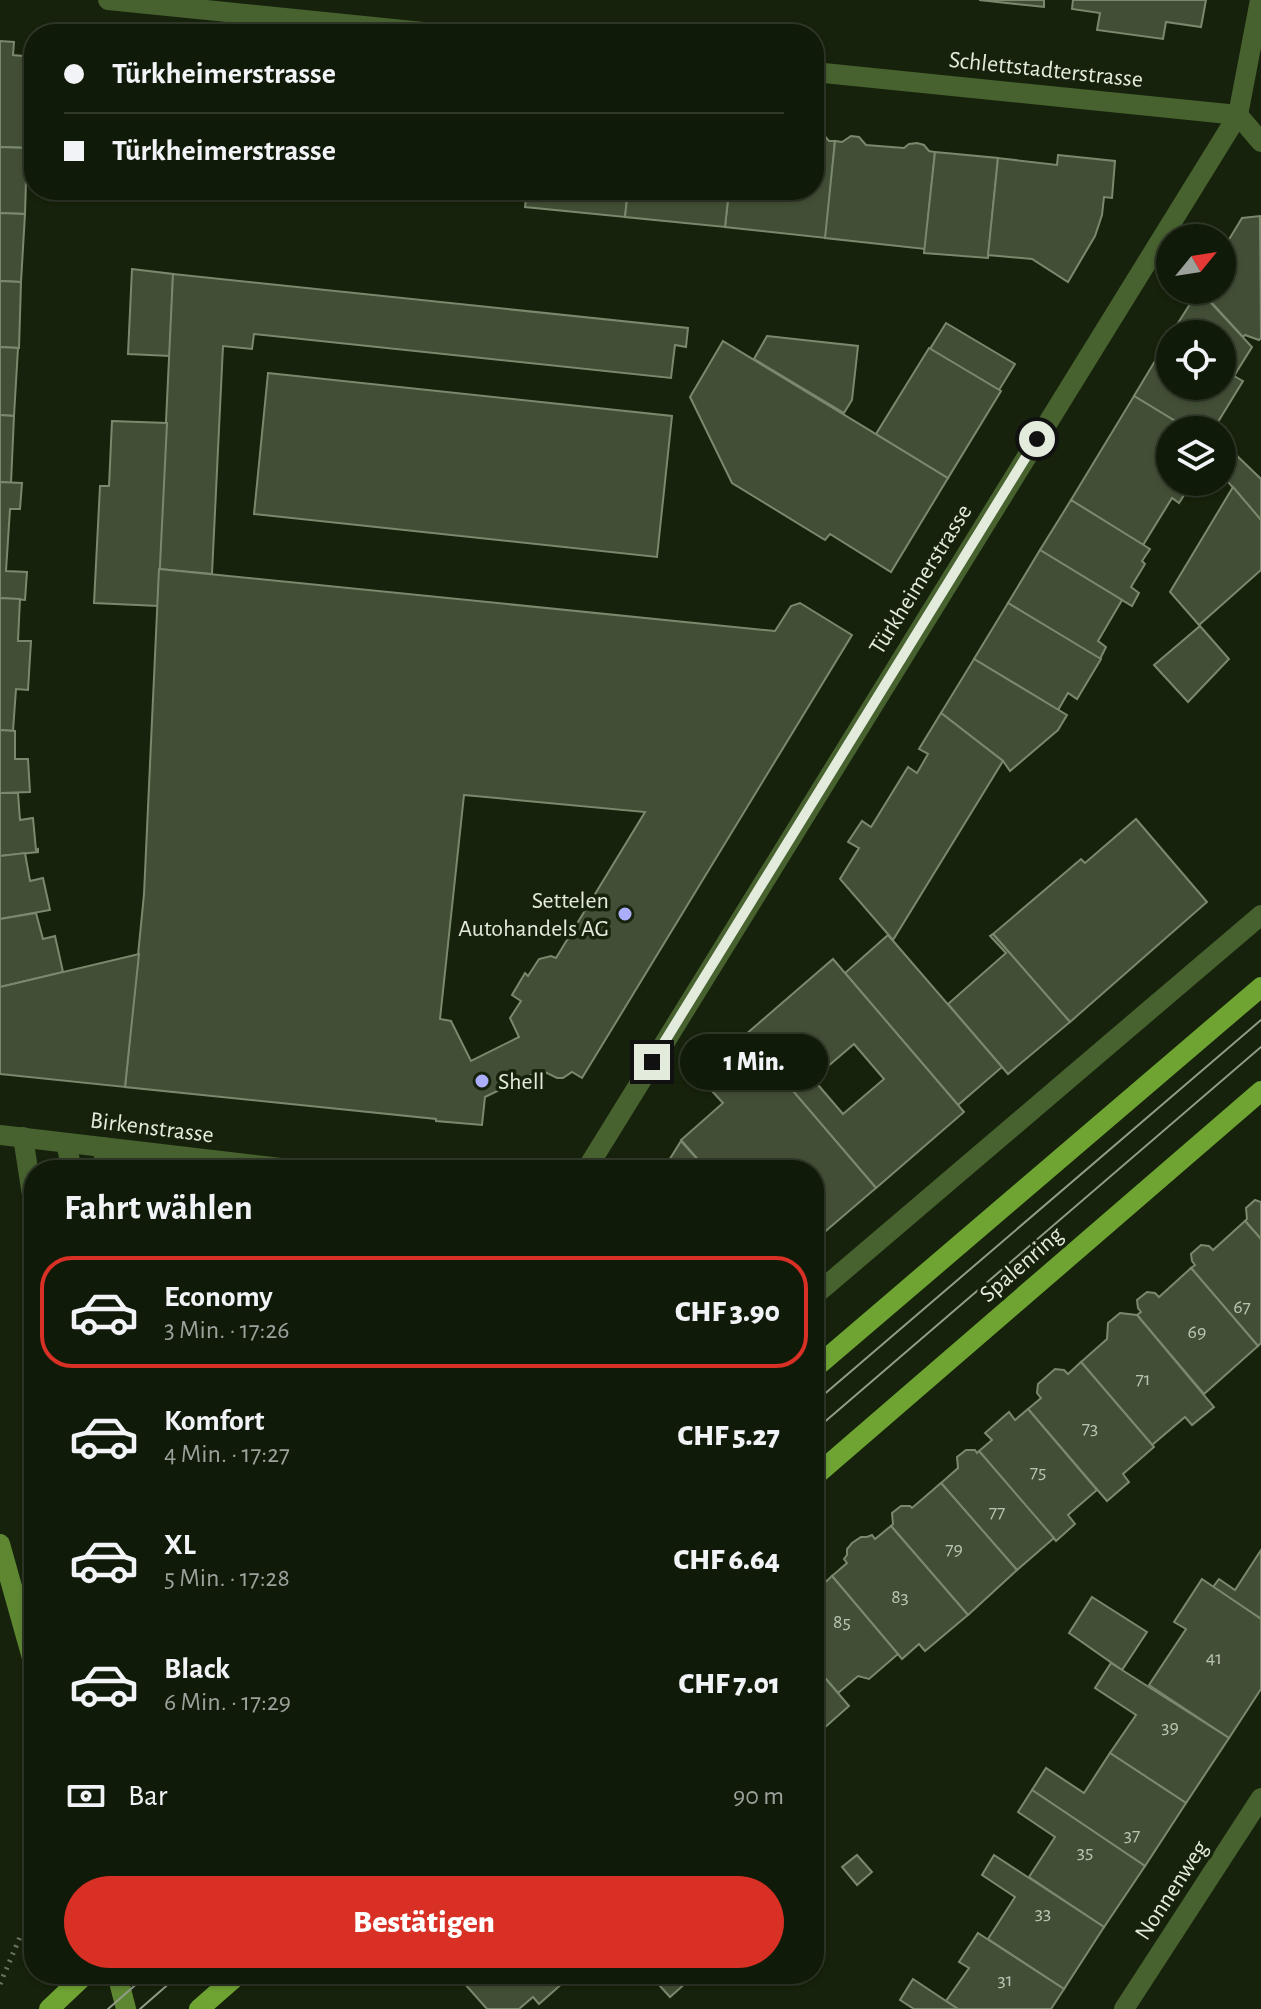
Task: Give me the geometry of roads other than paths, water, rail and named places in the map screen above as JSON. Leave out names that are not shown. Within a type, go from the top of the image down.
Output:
[{"type":"main road","points":[[824,1360],[1261,987]]},
{"type":"main road","name":"Spalenring","points":[[824,1468],[1261,1091]]},
{"type":"main road","points":[[0,1544],[5,1583],[24,1634]]},
{"type":"main road","points":[[49,2009],[75,1984]]},
{"type":"main road","points":[[120,1984],[126,2009]]},
{"type":"main road","points":[[199,2009],[228,1984]]},
{"type":"street","points":[[108,0],[344,24]]},
{"type":"street","name":"Türkheimerstrasse","points":[[592,1160],[1238,115],[1260,0]]},
{"type":"street","name":"Schlettstadterstrasse","points":[[824,73],[1238,115]]},
{"type":"street","points":[[1238,115],[1261,142]]},
{"type":"street","points":[[824,1287],[1261,915]]},
{"type":"street","name":"Birkenstrasse","points":[[0,1135],[183,1160]]},
{"type":"street","points":[[23,1137],[27,1160]]},
{"type":"street","points":[[66,1143],[70,1160]]},
{"type":"street","points":[[103,1147],[104,1160]]},
{"type":"street","name":"Nonnenweg","points":[[1124,2009],[1261,1798]]},
{"type":"tram line","points":[[824,1394],[1261,1020]]},
{"type":"tram line","points":[[824,1422],[1261,1047]]},
{"type":"tram line","points":[[108,2009],[137,1984]]},
{"type":"tram line","points":[[140,2009],[169,1984]]},
{"type":"place","name":"Settelen Autohandels AG","points":[[625,914]]},
{"type":"place","name":"Shell","points":[[482,1081]]}]
